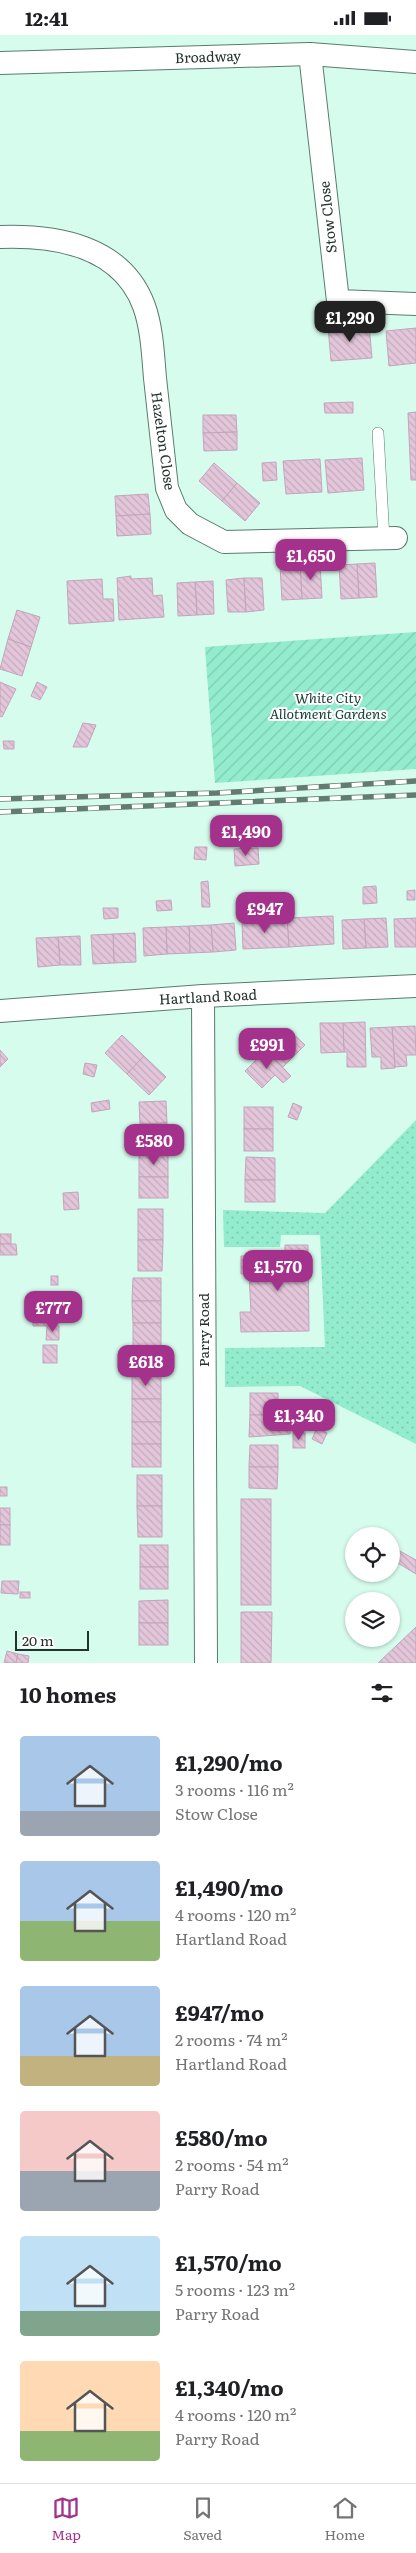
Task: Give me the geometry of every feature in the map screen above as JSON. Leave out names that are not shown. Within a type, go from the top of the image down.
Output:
[{"type":"street","name":"Broadway","points":[[0,63],[310,54],[416,63]]},
{"type":"street","name":"Stow Close","points":[[310,54],[338,301],[416,305]]},
{"type":"street","name":"Hazelton Close","points":[[0,237],[39,237],[70,242],[102,255],[128,278],[144,306],[151,339],[167,488],[176,510],[190,523],[224,542],[390,539]]},
{"type":"street","name":"Hartland Road","points":[[0,1011],[203,996],[416,986]]},
{"type":"street","name":"Parry Road","points":[[203,996],[206,1663]]},
{"type":"lane","points":[[378,433],[390,539]]},
{"type":"green space","name":"White City Allotment Gardens","points":[[416,632],[416,769],[215,783],[205,647]]},
{"type":"green space","points":[[416,1120],[416,1444],[300,1386],[225,1387],[225,1348],[325,1347],[320,1235],[281,1235],[280,1247],[224,1247],[223,1210],[325,1213]]},
{"type":"building","points":[[369,324],[372,358],[331,361],[328,327]]},
{"type":"building","points":[[416,328],[416,363],[389,366],[386,331]]},
{"type":"building","points":[[353,402],[353,413],[325,413],[324,403]]},
{"type":"building","points":[[416,412],[416,480],[411,480],[408,413]]},
{"type":"building","points":[[203,415],[236,415],[237,432],[203,433]]},
{"type":"building","points":[[237,432],[237,450],[204,451],[203,433]]},
{"type":"building","points":[[362,458],[364,490],[328,493],[325,460]]},
{"type":"building","points":[[320,459],[322,492],[286,494],[283,461]]},
{"type":"building","points":[[276,462],[277,480],[263,481],[262,463]]},
{"type":"building","points":[[214,463],[237,483],[222,501],[199,481]]},
{"type":"building","points":[[237,483],[260,503],[245,521],[222,501]]},
{"type":"building","points":[[148,494],[150,514],[116,516],[115,496]]},
{"type":"building","points":[[150,514],[151,534],[117,536],[116,516]]},
{"type":"building","points":[[375,563],[377,597],[359,598],[357,564]]},
{"type":"building","points":[[320,564],[322,598],[302,599],[300,565]]},
{"type":"building","points":[[357,564],[359,598],[341,599],[339,565]]},
{"type":"building","points":[[300,565],[302,599],[282,600],[280,566]]},
{"type":"building","points":[[131,576],[131,579],[152,578],[153,596],[162,595],[164,617],[119,620],[117,578]]},
{"type":"building","points":[[244,578],[246,612],[228,612],[226,580]]},
{"type":"building","points":[[244,578],[262,578],[264,610],[246,612]]},
{"type":"building","points":[[102,579],[103,599],[113,599],[114,621],[69,624],[67,581]]},
{"type":"building","points":[[213,581],[214,614],[197,615],[195,582]]},
{"type":"building","points":[[195,582],[197,615],[178,616],[177,583]]},
{"type":"building","points":[[17,610],[40,617],[31,647],[8,639]]},
{"type":"building","points":[[8,639],[31,647],[22,676],[0,669]]},
{"type":"building","points":[[0,682],[16,689],[2,717],[0,716]]},
{"type":"building","points":[[37,682],[47,687],[40,700],[31,696]]},
{"type":"building","points":[[83,723],[96,725],[87,747],[73,747]]},
{"type":"building","points":[[3,741],[14,741],[14,749],[4,749]]},
{"type":"building","points":[[195,847],[207,847],[206,860],[194,859]]},
{"type":"building","points":[[258,848],[259,864],[235,866],[234,849]]},
{"type":"building","points":[[208,881],[210,907],[202,907],[201,882]]},
{"type":"building","points":[[376,886],[377,903],[363,904],[363,887]]},
{"type":"building","points":[[415,890],[415,900],[407,900],[407,891]]},
{"type":"building","points":[[171,900],[172,910],[157,911],[156,901]]},
{"type":"building","points":[[103,908],[118,908],[118,918],[104,919]]},
{"type":"building","points":[[333,916],[334,944],[289,947],[287,918]]},
{"type":"building","points":[[287,918],[289,947],[243,949],[242,921]]},
{"type":"building","points":[[386,918],[388,947],[366,948],[364,919]]},
{"type":"building","points":[[416,918],[416,947],[395,947],[394,919]]},
{"type":"building","points":[[364,919],[366,948],[343,949],[342,920]]},
{"type":"building","points":[[234,923],[236,950],[213,952],[211,925]]},
{"type":"building","points":[[211,925],[213,952],[190,953],[189,926]]},
{"type":"building","points":[[189,926],[190,953],[167,954],[166,927]]},
{"type":"building","points":[[166,927],[167,954],[144,956],[143,928]]},
{"type":"building","points":[[135,933],[136,962],[114,963],[113,934]]},
{"type":"building","points":[[113,934],[114,963],[93,964],[91,935]]},
{"type":"building","points":[[80,936],[81,965],[60,965],[58,937]]},
{"type":"building","points":[[58,937],[60,965],[38,967],[36,938]]},
{"type":"building","points":[[365,1022],[366,1067],[347,1067],[347,1052],[344,1052],[343,1023]]},
{"type":"building","points":[[320,1023],[343,1023],[344,1052],[321,1053]]},
{"type":"building","points":[[415,1026],[416,1055],[406,1055],[407,1066],[395,1067],[392,1027]]},
{"type":"building","points":[[392,1027],[395,1068],[381,1069],[381,1057],[372,1057],[370,1028]]},
{"type":"building","points":[[287,1028],[305,1045],[283,1067],[266,1050]]},
{"type":"building","points":[[122,1035],[144,1056],[127,1074],[105,1053]]},
{"type":"building","points":[[0,1050],[8,1059],[0,1067]]},
{"type":"building","points":[[266,1050],[291,1076],[283,1083],[275,1075],[262,1088],[245,1071]]},
{"type":"building","points":[[144,1056],[166,1077],[149,1095],[127,1074]]},
{"type":"building","points":[[85,1063],[97,1065],[94,1077],[83,1074]]},
{"type":"building","points":[[109,1100],[110,1109],[92,1112],[91,1103]]},
{"type":"building","points":[[166,1101],[167,1123],[140,1124],[139,1102]]},
{"type":"building","points":[[293,1103],[302,1107],[297,1120],[288,1117]]},
{"type":"building","points":[[244,1107],[273,1107],[273,1129],[244,1129]]},
{"type":"building","points":[[167,1123],[168,1146],[140,1147],[140,1124]]},
{"type":"building","points":[[244,1129],[273,1129],[273,1151],[244,1151]]},
{"type":"building","points":[[139,1155],[168,1155],[168,1177],[139,1177]]},
{"type":"building","points":[[246,1157],[275,1158],[275,1180],[245,1180]]},
{"type":"building","points":[[139,1177],[168,1177],[168,1198],[139,1198]]},
{"type":"building","points":[[245,1180],[275,1180],[275,1202],[245,1202]]},
{"type":"building","points":[[78,1192],[79,1209],[64,1210],[63,1193]]},
{"type":"building","points":[[138,1209],[163,1209],[163,1240],[138,1240]]},
{"type":"building","points":[[0,1234],[11,1234],[11,1244],[0,1244]]},
{"type":"building","points":[[138,1240],[163,1240],[162,1271],[138,1271]]},
{"type":"building","points":[[0,1244],[16,1244],[17,1255],[0,1255]]},
{"type":"building","points":[[285,1245],[308,1245],[309,1331],[241,1332],[240,1312],[251,1312],[249,1274],[241,1274],[241,1256],[285,1255]]},
{"type":"building","points":[[51,1276],[58,1276],[58,1285],[51,1285]]},
{"type":"building","points":[[133,1278],[161,1278],[161,1301],[132,1301]]},
{"type":"building","points":[[132,1301],[161,1301],[161,1323],[133,1323]]},
{"type":"building","points":[[33,1310],[56,1310],[55,1326],[33,1326]]},
{"type":"building","points":[[133,1323],[161,1323],[161,1346],[133,1346]]},
{"type":"building","points":[[47,1326],[59,1326],[59,1340],[46,1340]]},
{"type":"building","points":[[43,1345],[57,1345],[57,1363],[43,1363]]},
{"type":"building","points":[[133,1346],[161,1346],[161,1369],[133,1369]]},
{"type":"building","points":[[132,1376],[161,1376],[161,1399],[132,1399]]},
{"type":"building","points":[[250,1393],[278,1393],[278,1415],[250,1415]]},
{"type":"building","points":[[132,1399],[161,1399],[161,1422],[132,1422]]},
{"type":"building","points":[[250,1415],[290,1415],[290,1434],[249,1437]]},
{"type":"building","points":[[132,1422],[161,1422],[161,1444],[132,1444]]},
{"type":"building","points":[[317,1428],[327,1433],[322,1444],[312,1439]]},
{"type":"building","points":[[293,1433],[305,1433],[305,1448],[293,1448]]},
{"type":"building","points":[[132,1444],[161,1444],[161,1467],[132,1467]]},
{"type":"building","points":[[250,1445],[278,1445],[278,1467],[249,1467]]},
{"type":"building","points":[[249,1467],[278,1467],[277,1489],[249,1488]]},
{"type":"building","points":[[137,1475],[162,1475],[162,1506],[137,1506]]},
{"type":"building","points":[[0,1487],[7,1487],[7,1496],[0,1496]]},
{"type":"building","points":[[241,1499],[271,1499],[271,1605],[241,1605]]},
{"type":"building","points":[[137,1506],[162,1506],[162,1537],[138,1537]]},
{"type":"building","points":[[0,1508],[10,1508],[10,1525],[0,1525]]},
{"type":"building","points":[[0,1525],[10,1525],[10,1545],[0,1545]]},
{"type":"building","points":[[140,1545],[168,1545],[168,1567],[140,1567]]},
{"type":"building","points":[[400,1551],[416,1560],[416,1574],[400,1564]]},
{"type":"building","points":[[140,1567],[168,1567],[168,1589],[140,1589]]},
{"type":"building","points":[[2,1581],[19,1581],[18,1594],[1,1593]]},
{"type":"building","points":[[20,1592],[30,1592],[30,1598],[20,1598]]},
{"type":"building","points":[[168,1600],[168,1623],[139,1623],[139,1601]]},
{"type":"building","points":[[241,1612],[272,1612],[271,1663],[241,1663]]},
{"type":"building","points":[[139,1623],[168,1623],[168,1645],[139,1645]]},
{"type":"building","points":[[416,1627],[416,1663],[378,1663],[395,1647],[400,1647],[400,1642]]},
{"type":"building","points":[[7,1651],[18,1654],[16,1663],[4,1663]]},
{"type":"building","points":[[18,1654],[29,1656],[28,1663],[16,1663]]},
{"type":"railway","points":[[0,799],[217,793],[416,781]]},
{"type":"railway","points":[[0,812],[416,795]]}]
